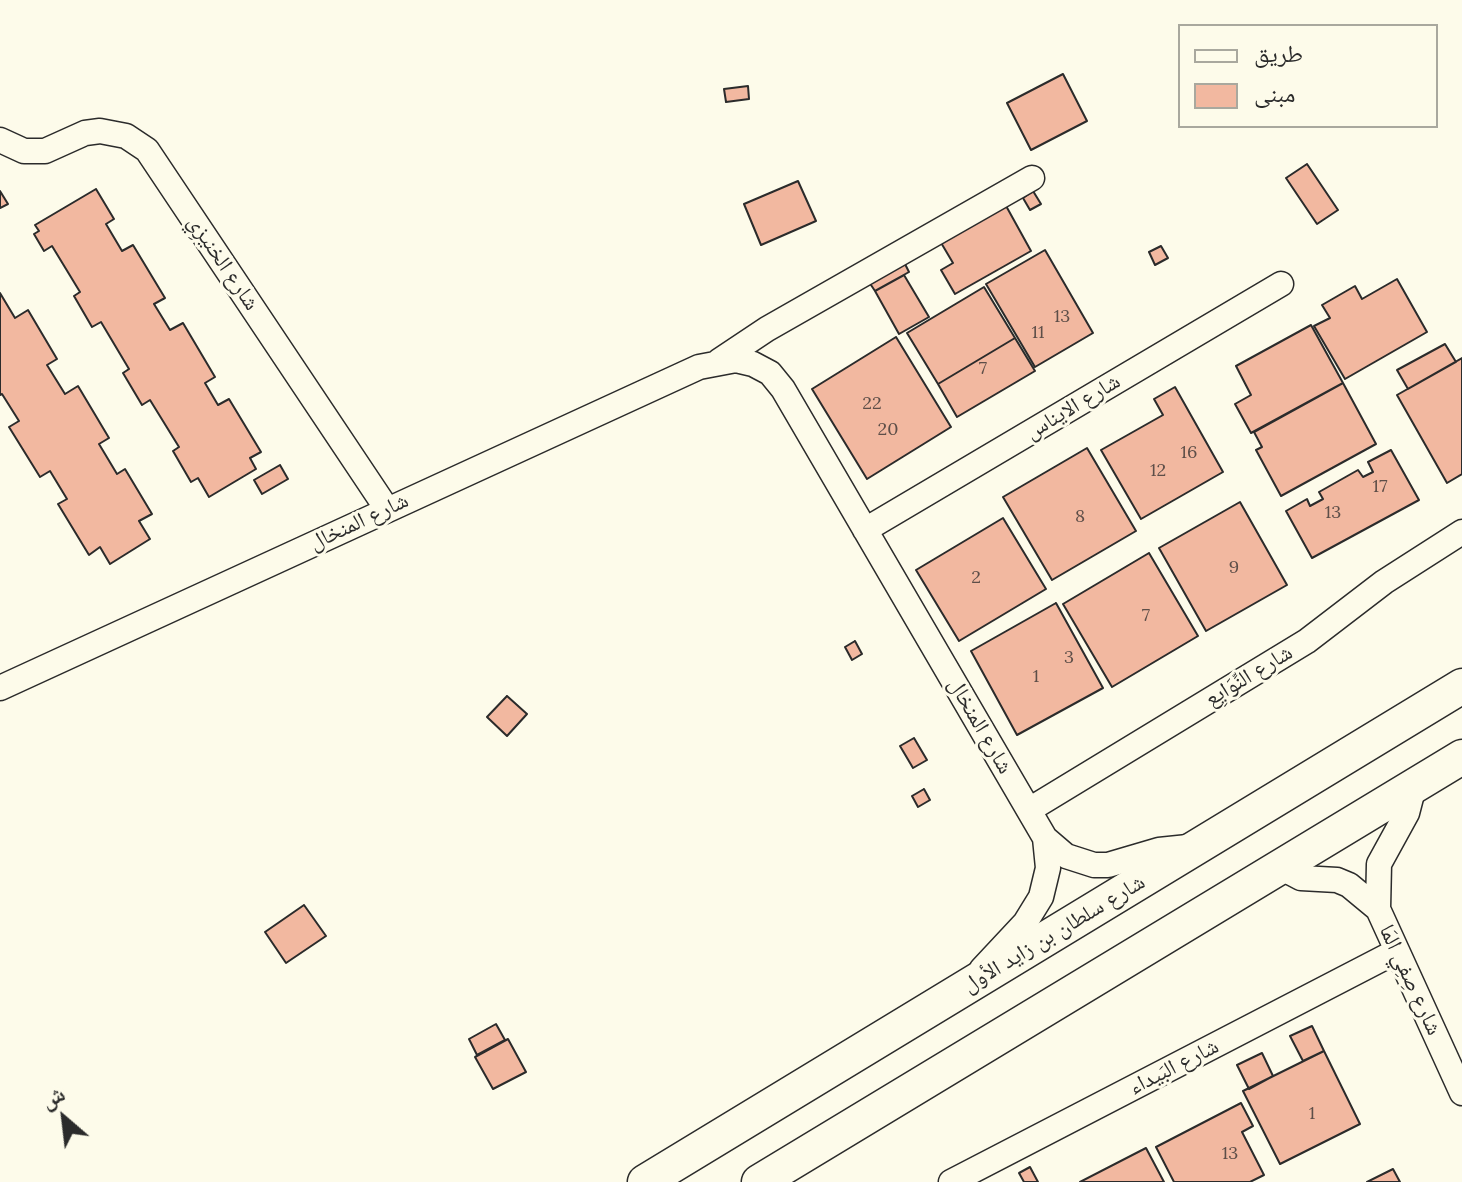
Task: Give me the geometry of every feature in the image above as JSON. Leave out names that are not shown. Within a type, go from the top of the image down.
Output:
[{"type":"main road","name":"شارع سلطان بن زايد الأول","points":[[645,1182],[1462,686]]},
{"type":"main road","points":[[759,1182],[1462,757]]},
{"type":"street","name":"شارع الخنيزِي","points":[[0,140],[24,151],[45,151],[85,133],[100,131],[126,136],[147,150],[387,509]]},
{"type":"street","name":"شارع المنخال","points":[[0,688],[699,367],[719,361],[767,329],[1032,178]]},
{"type":"street","name":"شارع الايناس","points":[[865,530],[1281,284]]},
{"type":"street","name":"شارع المنخال","points":[[719,361],[753,364],[776,381],[1045,838],[1066,856],[1094,865],[1123,862],[1159,850],[1198,846]]},
{"type":"street","name":"شارع النِّوَايِع","points":[[1029,810],[1307,641],[1384,582],[1462,532]]},
{"type":"street","name":"شارع صِفِي المَا","points":[[1414,786],[1407,813],[1379,864],[1378,909],[1462,1093]]},
{"type":"street","name":"شارع المنخال","points":[[971,983],[1025,923],[1041,897],[1048,868],[1045,838]]},
{"type":"street","name":"شارع صِفِي المَا","points":[[1280,867],[1301,878],[1337,880],[1349,885],[1378,909]]},
{"type":"street","name":"شارع البَيداء","points":[[951,1182],[1397,951]]},
{"type":"building","points":[[1063,74],[1087,121],[1031,150],[1007,103]]},
{"type":"building","points":[[748,86],[749,99],[726,102],[724,89]]},
{"type":"building","points":[[1307,164],[1338,210],[1317,224],[1286,178]]},
{"type":"building","points":[[798,181],[816,221],[761,245],[744,204]]},
{"type":"building","points":[[96,189],[114,219],[106,224],[122,251],[133,245],[165,298],[154,304],[170,330],[183,323],[215,377],[205,383],[218,405],[229,399],[261,452],[250,458],[256,469],[209,497],[198,478],[191,482],[173,451],[179,447],[150,400],[142,405],[123,373],[129,369],[101,322],[92,327],[74,296],[80,292],[52,246],[44,251],[34,234],[39,231],[35,225]]},
{"type":"building","points":[[0,191],[8,204],[0,208]]},
{"type":"building","points":[[1033,191],[1041,204],[1030,210],[1023,198]]},
{"type":"building","points":[[1005,204],[1031,251],[955,294],[941,270],[953,263],[940,241]]},
{"type":"building","points":[[1161,246],[1168,258],[1155,265],[1149,252]]},
{"type":"building","points":[[1045,250],[1093,333],[1035,367],[986,284]]},
{"type":"building","points":[[904,262],[909,272],[875,291],[869,282]]},
{"type":"building","points":[[904,275],[929,317],[899,334],[875,291]]},
{"type":"building","points":[[1397,279],[1427,332],[1345,379],[1314,326],[1330,318],[1322,305],[1355,286],[1362,299]]},
{"type":"building","points":[[984,287],[1015,338],[938,384],[907,333]]},
{"type":"building","points":[[0,293],[15,318],[28,310],[57,359],[47,365],[65,394],[78,386],[109,438],[99,444],[117,474],[125,469],[152,514],[139,521],[150,539],[110,564],[100,547],[89,555],[58,504],[67,499],[50,471],[40,477],[9,427],[19,421],[0,395]]},
{"type":"building","points":[[1311,325],[1343,383],[1251,433],[1235,404],[1251,395],[1236,366]]},
{"type":"building","points":[[896,337],[951,427],[867,479],[812,389]]},
{"type":"building","points":[[1015,338],[1035,371],[957,417],[938,384]]},
{"type":"building","points":[[1445,344],[1456,362],[1408,389],[1397,370]]},
{"type":"building","points":[[1462,358],[1462,474],[1447,483],[1397,395]]},
{"type":"building","points":[[1343,383],[1376,444],[1281,496],[1256,450],[1262,447],[1254,432]]},
{"type":"building","points":[[1175,387],[1223,472],[1141,519],[1101,450],[1163,415],[1154,399]]},
{"type":"building","points":[[1087,448],[1136,531],[1052,580],[1003,497]]},
{"type":"building","points":[[1391,450],[1419,500],[1312,558],[1286,511],[1307,499],[1310,506],[1323,499],[1319,492],[1358,470],[1363,477],[1373,472],[1368,462]]},
{"type":"building","points":[[280,465],[288,479],[262,494],[254,480]]},
{"type":"building","points":[[1240,502],[1287,585],[1206,631],[1159,548]]},
{"type":"building","points":[[1003,518],[1046,589],[959,641],[916,570]]},
{"type":"building","points":[[1149,553],[1198,636],[1112,687],[1063,604]]},
{"type":"building","points":[[1056,603],[1103,688],[1017,735],[971,651]]},
{"type":"building","points":[[855,641],[862,654],[852,660],[845,647]]},
{"type":"building","points":[[507,696],[527,714],[507,736],[487,717]]},
{"type":"building","points":[[914,738],[927,760],[913,768],[900,746]]},
{"type":"building","points":[[924,789],[930,800],[918,807],[912,796]]},
{"type":"building","points":[[304,905],[326,936],[286,963],[265,932]]},
{"type":"building","points":[[496,1024],[505,1040],[477,1055],[469,1039]]},
{"type":"building","points":[[1312,1026],[1324,1051],[1303,1061],[1290,1036]]},
{"type":"building","points":[[508,1039],[526,1072],[493,1089],[475,1057]]},
{"type":"building","points":[[1324,1051],[1360,1124],[1280,1164],[1243,1091]]},
{"type":"building","points":[[1262,1053],[1273,1076],[1249,1089],[1237,1065]]},
{"type":"building","points":[[1241,1103],[1253,1126],[1242,1132],[1264,1175],[1250,1182],[1174,1182],[1156,1147]]},
{"type":"building","points":[[1146,1148],[1164,1182],[1080,1182]]},
{"type":"building","points":[[1030,1167],[1038,1182],[1024,1182],[1019,1173]]},
{"type":"building","points":[[1393,1169],[1400,1182],[1367,1182]]}]
